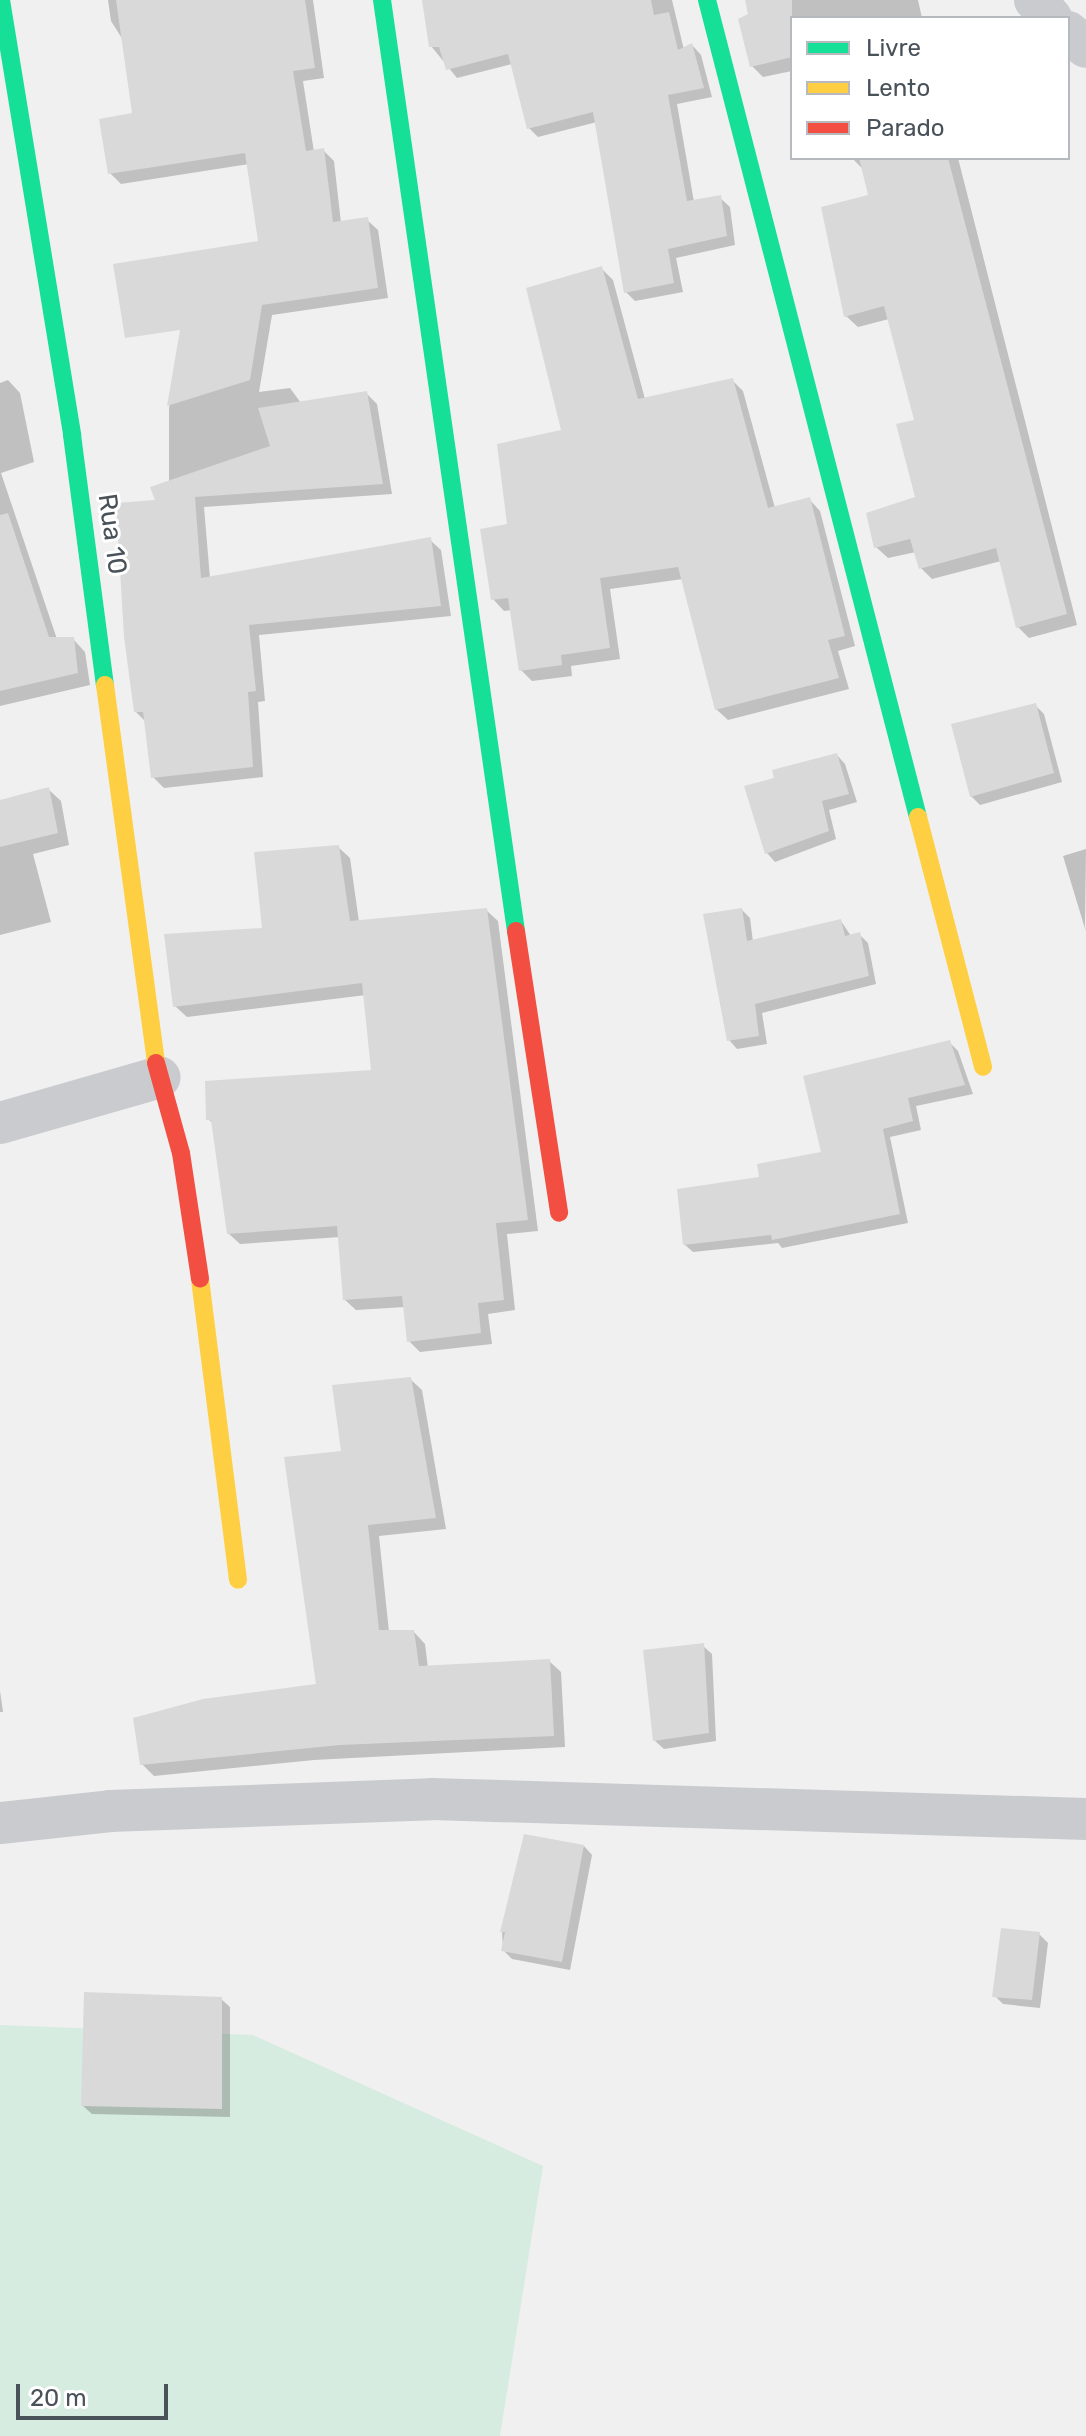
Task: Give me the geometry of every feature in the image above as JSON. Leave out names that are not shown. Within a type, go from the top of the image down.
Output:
[{"type":"street","name":"Rua 10","points":[[1,0],[72,435],[160,1077],[181,1153],[194,1228],[238,1580]]},
{"type":"street","points":[[382,0],[451,505],[559,1213]]},
{"type":"street","points":[[707,0],[983,1067]]},
{"type":"street","points":[[1035,0],[1049,16]]},
{"type":"street","points":[[1070,34],[1086,47]]},
{"type":"street","points":[[0,1123],[160,1077]]},
{"type":"street","points":[[0,1823],[110,1811],[432,1799],[1086,1819]]},
{"type":"green space","points":[[0,2025],[253,2035],[543,2166],[500,2436],[0,2436]]},
{"type":"building","points":[[116,0],[305,0],[315,68],[293,71],[306,151],[324,148],[333,222],[368,217],[378,288],[262,305],[250,380],[167,406],[180,330],[125,338],[113,264],[258,241],[245,153],[108,174],[99,119],[132,113]]},
{"type":"building","points":[[422,0],[651,0],[654,15],[669,12],[678,50],[692,43],[704,88],[668,95],[687,201],[721,195],[727,236],[668,249],[674,283],[624,293],[593,112],[527,129],[508,54],[446,70],[439,47],[429,47]]},
{"type":"building","points":[[745,0],[792,0],[790,57],[750,67],[738,19],[748,14]]},
{"type":"building","points":[[859,160],[949,160],[1067,614],[1016,628],[996,548],[919,569],[910,539],[874,548],[866,513],[915,497],[896,424],[914,420],[884,306],[844,317],[821,207],[868,195]]},
{"type":"building","points":[[602,266],[638,399],[733,378],[768,508],[810,497],[845,636],[828,640],[839,678],[715,710],[678,567],[600,578],[610,648],[561,655],[562,665],[519,671],[508,598],[491,600],[480,529],[507,524],[497,444],[561,430],[526,288]]},
{"type":"building","points":[[367,391],[383,484],[195,497],[201,578],[431,537],[441,606],[249,625],[256,691],[248,692],[253,767],[151,778],[143,712],[134,712],[124,637],[116,503],[155,500],[150,487],[270,446],[258,408]]},
{"type":"building","points":[[8,513],[49,637],[74,637],[78,673],[0,691],[0,515]]},
{"type":"building","points":[[1036,703],[1054,773],[970,797],[951,724]]},
{"type":"building","points":[[837,753],[849,794],[822,801],[829,831],[765,854],[744,786],[774,778],[772,770]]},
{"type":"building","points":[[49,787],[58,833],[0,847],[0,800]]},
{"type":"building","points":[[339,845],[350,921],[487,908],[528,1220],[496,1223],[504,1300],[478,1303],[481,1333],[407,1342],[402,1296],[343,1300],[337,1226],[227,1234],[211,1120],[206,1120],[205,1081],[371,1070],[362,983],[173,1007],[164,934],[262,928],[254,852]]},
{"type":"building","points":[[742,908],[747,941],[841,919],[845,936],[860,932],[869,976],[755,1004],[759,1036],[727,1041],[703,914]]},
{"type":"building","points":[[950,1040],[965,1085],[908,1098],[913,1121],[883,1129],[900,1214],[772,1240],[771,1235],[683,1245],[677,1189],[759,1177],[757,1164],[821,1152],[803,1076]]},
{"type":"building","points":[[411,1377],[436,1518],[368,1525],[379,1630],[414,1630],[419,1666],[550,1659],[554,1736],[340,1745],[140,1765],[133,1718],[203,1699],[316,1684],[284,1457],[341,1451],[332,1385]]},
{"type":"building","points":[[704,1643],[709,1733],[653,1741],[643,1650]]},
{"type":"building","points":[[524,1834],[584,1845],[562,1962],[501,1951],[505,1932],[500,1932]]},
{"type":"building","points":[[1001,1928],[1040,1932],[1032,2000],[992,1997]]},
{"type":"building","points":[[84,1992],[222,1997],[222,2109],[81,2106]]},
{"type":"traffic: fast","points":[[1,0],[72,435],[105,685]]},
{"type":"traffic: fast","points":[[382,0],[516,931]]},
{"type":"traffic: fast","points":[[707,0],[918,817]]},
{"type":"traffic: slow","points":[[105,685],[156,1063]]},
{"type":"traffic: slow","points":[[918,817],[983,1067]]},
{"type":"traffic: slow","points":[[200,1279],[238,1580]]},
{"type":"traffic: jam","points":[[516,931],[559,1213]]},
{"type":"traffic: jam","points":[[156,1063],[181,1153],[200,1279]]}]
